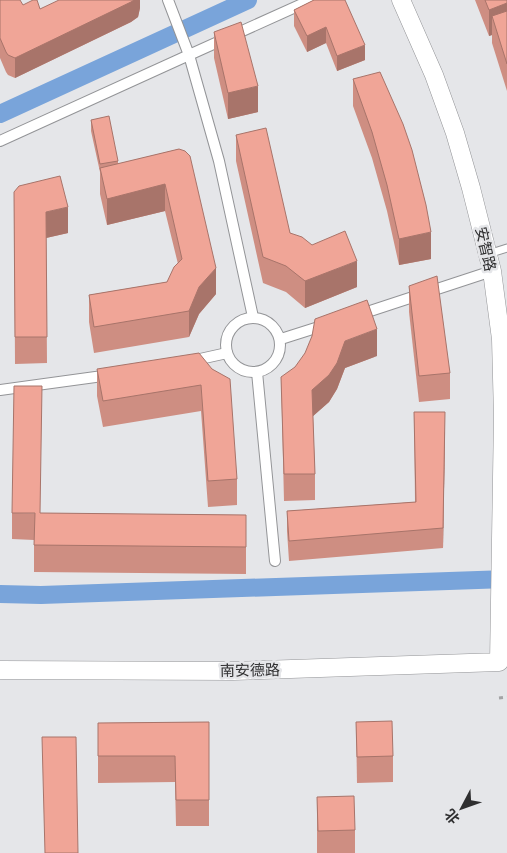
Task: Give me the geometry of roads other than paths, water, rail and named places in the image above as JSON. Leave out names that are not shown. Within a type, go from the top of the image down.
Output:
[{"type":"street","points":[[168,0],[185,41],[219,161],[252,317]]},
{"type":"street","points":[[0,142],[311,0]]},
{"type":"street","name":"安智路","points":[[401,0],[434,75],[455,133],[492,271],[501,348],[503,416],[501,602],[503,662]]},
{"type":"street","points":[[281,339],[492,271]]},
{"type":"street","points":[[252,317],[265,320],[275,328],[281,339],[279,356],[268,369],[257,372],[252,373],[236,367],[227,353],[226,341],[230,329],[240,320],[252,317]]},
{"type":"street","points":[[184,362],[227,353]]},
{"type":"street","points":[[257,372],[275,561]]},
{"type":"street","points":[[0,390],[118,374]]},
{"type":"street","name":"南安德路","points":[[0,670],[503,662]]},
{"type":"lane","points":[[488,254],[507,248]]},
{"type":"waterway","points":[[0,114],[248,0]]},
{"type":"waterway","points":[[0,594],[41,595],[507,579]]}]
